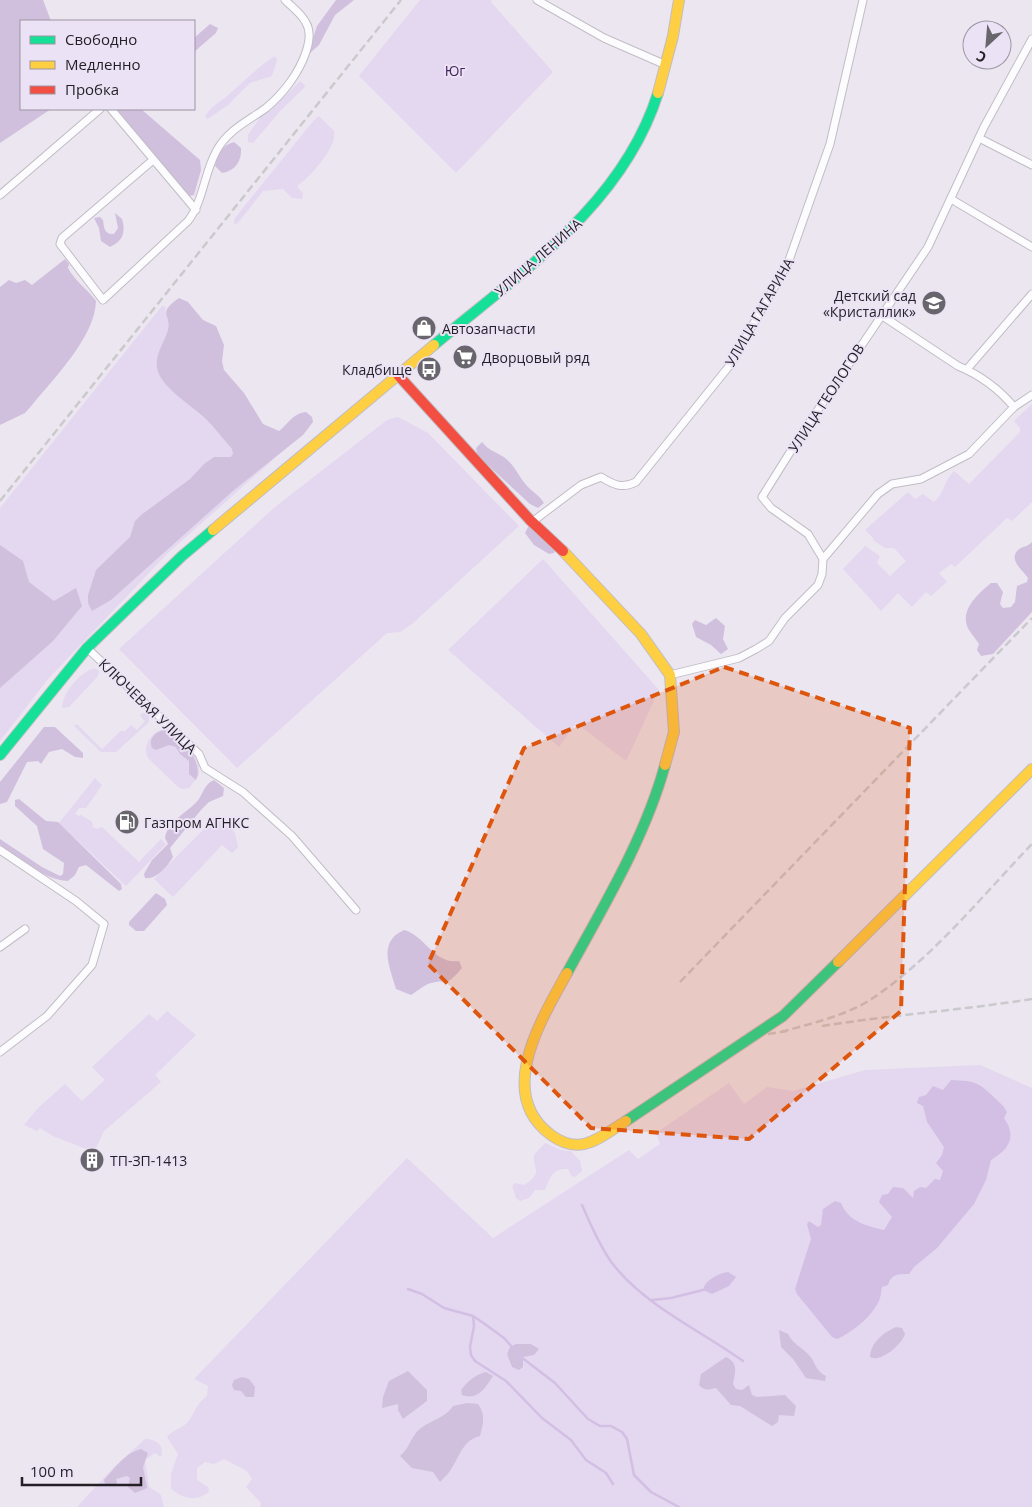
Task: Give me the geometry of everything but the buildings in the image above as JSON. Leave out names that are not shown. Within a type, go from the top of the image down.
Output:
[{"type":"street","points":[[153,160],[62,238],[60,244],[103,300],[109,292],[188,221],[196,210],[208,168],[217,149],[230,133],[266,107],[283,91],[303,62],[309,32],[306,22],[285,0]]},
{"type":"street","points":[[537,0],[604,38],[666,65]]},
{"type":"street","name":"УЛИЦА ЛЕНИНА","points":[[0,755],[87,648],[182,556],[568,233],[599,200],[628,160],[647,125],[666,65],[679,0]]},
{"type":"street","name":"УЛИЦА ГАГАРИНА","points":[[532,522],[581,485],[601,477],[620,487],[636,482],[730,365],[788,263],[802,228],[830,144],[863,0]]},
{"type":"street","name":"УЛИЦА ГЕОЛОГОВ","points":[[822,559],[808,534],[771,508],[762,497],[881,315],[928,247],[979,138],[1032,39]]},
{"type":"street","points":[[0,195],[99,110]]},
{"type":"street","points":[[112,110],[196,210]]},
{"type":"street","points":[[979,138],[1032,165]]},
{"type":"street","points":[[952,199],[1032,247]]},
{"type":"street","points":[[968,368],[1032,294]]},
{"type":"street","points":[[881,315],[958,366],[968,368],[999,390],[1014,407]]},
{"type":"street","points":[[398,375],[532,522],[559,547],[641,634],[670,675],[674,732],[658,791],[614,887],[540,1022],[528,1056],[524,1095],[532,1116],[546,1133],[570,1145],[590,1144],[745,1043],[782,1016],[1032,769]]},
{"type":"street","points":[[670,675],[739,658],[769,641],[785,618],[818,585],[822,574],[822,559],[878,494],[892,484],[921,479],[969,454],[1014,407],[1032,395]]},
{"type":"street","name":"КЛЮЧЕВАЯ УЛИЦА","points":[[87,648],[198,754],[205,768],[243,792],[285,830],[356,910]]},
{"type":"street","points":[[0,850],[76,901],[104,924],[92,965],[47,1016],[0,1052]]},
{"type":"street","points":[[0,947],[24,928]]},
{"type":"highlighted area","points":[[724,667],[910,728],[901,1011],[749,1139],[591,1128],[428,964],[524,748]]},
{"type":"green space","name":"Юг","points":[[420,0],[492,0],[491,2],[553,72],[456,173],[359,76]]},
{"type":"green space","points":[[275,56],[277,60],[272,76],[250,83],[228,105],[208,119],[205,117],[212,108]]},
{"type":"green space","points":[[300,81],[305,85],[304,88],[281,110],[253,143],[248,142],[248,135],[262,115],[271,110]]},
{"type":"green space","points":[[319,116],[334,131],[334,137],[328,153],[322,161],[298,185],[298,188],[303,193],[302,199],[292,198],[283,189],[263,191],[238,223],[234,224],[234,219]]},
{"type":"green space","points":[[162,306],[166,307],[165,311],[284,450],[168,553],[48,679],[0,741],[0,508]]},
{"type":"green space","points":[[1032,404],[1032,502],[1012,521],[1007,518],[955,567],[951,564],[939,573],[947,582],[931,596],[926,592],[912,607],[898,593],[881,611],[843,569],[865,546],[880,556],[877,563],[890,576],[906,561],[894,548],[885,548],[873,540],[865,530],[908,492],[915,499],[923,494],[934,502],[941,494],[954,471],[969,484],[1020,432],[1020,428],[1014,421]]},
{"type":"green space","points":[[398,417],[428,433],[519,526],[412,624],[400,632],[387,633],[237,768],[119,649],[275,507],[387,420]]},
{"type":"green space","points":[[543,559],[659,690],[626,761],[576,723],[559,747],[448,650]]},
{"type":"green space","points":[[95,668],[99,671],[98,676],[69,707],[62,708],[68,690],[78,678]]},
{"type":"green space","points":[[142,713],[149,714],[149,722],[116,752],[101,752],[74,726],[77,724],[102,749],[122,730],[124,732],[131,725],[137,730],[145,721],[140,716]]},
{"type":"green space","points":[[160,730],[170,730],[195,755],[199,765],[199,775],[189,788],[182,789],[177,786],[148,758],[146,749],[149,740]]},
{"type":"green space","points":[[95,778],[102,785],[86,808],[79,808],[75,814],[81,815],[92,822],[93,827],[97,829],[102,827],[139,862],[161,839],[166,844],[126,886],[59,823]]},
{"type":"green space","points":[[218,815],[235,833],[238,847],[232,853],[222,845],[173,897],[154,879]]},
{"type":"green space","points":[[167,1011],[196,1035],[155,1075],[161,1082],[104,1131],[94,1152],[53,1136],[40,1128],[37,1131],[24,1125],[38,1108],[65,1084],[82,1101],[105,1080],[92,1067],[149,1014],[157,1021]]},
{"type":"green space","points":[[980,1065],[1032,1088],[1032,1507],[260,1507],[261,1503],[246,1487],[252,1479],[247,1471],[224,1459],[214,1464],[205,1462],[197,1468],[197,1480],[208,1487],[209,1492],[204,1495],[190,1498],[171,1489],[171,1474],[178,1454],[167,1437],[187,1423],[207,1396],[208,1386],[194,1379],[407,1158],[493,1238],[629,1150],[638,1159],[660,1144],[656,1133],[729,1083],[744,1104],[767,1087],[793,1091],[865,1070]]},
{"type":"green space","points":[[545,1143],[561,1150],[571,1151],[580,1161],[582,1171],[575,1177],[572,1176],[568,1169],[558,1170],[552,1175],[545,1190],[535,1190],[529,1198],[520,1201],[516,1198],[512,1186],[515,1183],[524,1185],[534,1177],[536,1171],[534,1155]]},
{"type":"green space","points":[[145,1439],[153,1440],[162,1449],[161,1457],[155,1453],[145,1460],[149,1487],[161,1495],[164,1507],[77,1507],[114,1467]]},
{"type":"shaded area","points":[[0,0],[43,0],[51,20],[20,20],[20,110],[50,110],[0,143]]},
{"type":"shaded area","points":[[336,0],[354,0],[335,15],[319,45],[310,53],[309,50],[317,26]]},
{"type":"shaded area","points":[[210,24],[218,28],[216,33],[195,51],[195,37]]},
{"type":"shaded area","points":[[116,110],[142,110],[200,160],[201,170],[194,195],[189,196],[183,193]]},
{"type":"shaded area","points":[[234,142],[241,148],[239,161],[234,168],[222,173],[215,166],[217,158],[223,148]]},
{"type":"shaded area","points":[[115,213],[122,219],[124,228],[121,239],[110,247],[101,241],[99,228],[94,218],[100,217],[103,220],[106,232],[114,234],[118,228]]},
{"type":"shaded area","points":[[65,259],[69,264],[68,268],[71,273],[96,301],[89,329],[72,356],[25,413],[0,425],[0,287],[9,280],[16,283],[25,280],[32,285]]},
{"type":"shaded area","points":[[179,298],[188,302],[203,320],[216,326],[224,345],[222,361],[224,370],[244,393],[263,424],[279,431],[298,414],[306,412],[312,417],[313,422],[303,435],[234,490],[111,600],[92,611],[88,603],[88,595],[96,570],[130,537],[135,521],[190,479],[204,464],[214,457],[231,457],[233,454],[232,449],[210,423],[170,389],[159,374],[157,362],[159,352],[169,325],[166,311]]},
{"type":"shaded area","points":[[482,442],[489,449],[506,459],[527,486],[544,503],[538,508],[530,504],[478,456],[476,448]]},
{"type":"shaded area","points":[[529,525],[555,549],[554,553],[549,554],[534,545],[525,533]]},
{"type":"shaded area","points":[[1032,542],[1032,612],[993,654],[981,656],[977,650],[979,644],[966,623],[968,610],[975,598],[991,583],[997,583],[1003,592],[1000,604],[1003,608],[1011,607],[1015,602],[1017,586],[1027,582],[1028,578],[1017,565],[1015,554],[1018,550]]},
{"type":"shaded area","points":[[0,545],[23,561],[29,582],[54,601],[76,588],[82,606],[53,641],[0,688]]},
{"type":"shaded area","points":[[716,618],[725,626],[723,639],[728,649],[721,654],[711,645],[696,637],[692,624],[695,620],[706,625]]},
{"type":"shaded area","points":[[44,727],[55,727],[83,753],[83,758],[75,757],[62,749],[49,752],[41,764],[38,761],[27,762],[7,802],[0,804],[0,782]]},
{"type":"shaded area","points":[[164,730],[184,743],[194,757],[198,773],[196,780],[189,774],[189,761],[180,754],[176,747],[169,745],[156,750],[152,748],[153,736]]},
{"type":"shaded area","points":[[214,780],[224,788],[223,796],[209,802],[170,848],[173,857],[165,868],[153,877],[145,878],[144,874],[152,860],[168,844],[165,838],[170,826],[195,804],[207,785]]},
{"type":"shaded area","points":[[19,799],[46,821],[58,822],[121,884],[122,889],[119,891],[86,865],[79,867],[75,875],[68,881],[49,876],[32,868],[0,845],[0,839],[42,867],[60,876],[63,874],[64,863],[43,849],[37,826],[15,806],[15,800]]},
{"type":"shaded area","points":[[156,893],[165,899],[167,905],[144,931],[136,931],[129,925],[129,922]]},
{"type":"shaded area","points":[[404,930],[418,938],[443,959],[459,961],[462,968],[449,981],[428,984],[411,995],[396,989],[389,964],[388,948],[396,935]]},
{"type":"shaded area","points":[[951,1080],[977,1084],[1002,1105],[1007,1112],[1004,1118],[1010,1131],[1009,1142],[991,1160],[986,1180],[974,1204],[937,1248],[914,1267],[909,1274],[895,1275],[888,1285],[882,1287],[877,1304],[856,1328],[837,1339],[832,1337],[795,1289],[811,1239],[807,1224],[809,1221],[818,1227],[821,1225],[823,1209],[835,1201],[841,1203],[848,1214],[858,1222],[884,1230],[892,1217],[879,1202],[882,1195],[888,1194],[893,1187],[903,1188],[913,1198],[914,1191],[920,1187],[926,1188],[935,1179],[940,1180],[943,1171],[936,1163],[942,1155],[944,1147],[927,1122],[923,1106],[917,1103],[919,1097],[926,1095],[933,1086],[943,1090]]},
{"type":"shaded area","points":[[728,1272],[736,1277],[729,1286],[712,1294],[703,1290],[712,1278]]},
{"type":"shaded area","points":[[896,1327],[902,1328],[905,1334],[900,1343],[885,1355],[875,1358],[870,1357],[875,1343]]},
{"type":"shaded area","points":[[779,1330],[788,1334],[811,1357],[820,1372],[826,1376],[825,1381],[806,1378],[793,1359],[781,1347]]},
{"type":"shaded area","points":[[516,1344],[531,1344],[539,1349],[534,1355],[523,1357],[523,1367],[519,1370],[512,1367],[507,1354],[510,1347]]},
{"type":"shaded area","points":[[726,1357],[734,1365],[733,1384],[736,1389],[742,1390],[749,1385],[752,1395],[757,1397],[785,1395],[796,1406],[794,1416],[779,1415],[778,1422],[772,1426],[740,1406],[731,1405],[716,1388],[707,1390],[701,1387],[699,1385],[701,1374]]},
{"type":"shaded area","points":[[408,1371],[427,1390],[427,1401],[403,1419],[398,1410],[398,1404],[382,1408],[383,1397],[389,1381]]},
{"type":"shaded area","points":[[486,1372],[493,1376],[481,1392],[473,1396],[462,1395],[461,1390],[469,1381]]},
{"type":"shaded area","points":[[242,1377],[249,1379],[255,1387],[254,1397],[246,1397],[241,1391],[234,1390],[232,1385],[234,1380]]},
{"type":"shaded area","points":[[467,1403],[478,1404],[482,1412],[483,1424],[480,1436],[467,1444],[440,1482],[433,1472],[412,1468],[400,1456],[420,1429],[445,1414],[453,1406]]},
{"type":"shaded area","points":[[141,1449],[148,1453],[143,1467],[147,1488],[135,1493],[128,1487],[130,1478],[127,1476],[116,1479],[117,1483],[113,1486],[105,1484],[104,1480],[121,1462],[130,1454]]},
{"type":"waterway","points":[[582,1205],[603,1249],[625,1278],[657,1305],[743,1361]]},
{"type":"waterway","points":[[408,1289],[422,1294],[444,1308],[473,1316],[482,1322],[504,1338],[521,1357],[555,1383],[588,1419],[600,1426],[611,1426],[622,1432],[627,1439],[634,1475],[651,1492],[679,1507]]},
{"type":"waterway","points":[[652,1300],[671,1298],[703,1290]]},
{"type":"waterway","points":[[473,1316],[474,1326],[470,1347],[471,1355],[475,1361],[506,1381],[542,1418],[571,1440],[586,1460],[606,1473],[613,1484]]},
{"type":"railway","points":[[0,501],[401,0]]},
{"type":"railway","points":[[680,982],[1032,618]]},
{"type":"railway","points":[[781,1032],[830,1018],[854,1008],[865,1003],[898,980],[938,944],[1032,844]]},
{"type":"railway","points":[[822,1026],[1032,999]]},
{"type":"railway","points":[[768,1034],[787,1031]]},
{"type":"traffic: fast","points":[[434,345],[533,263],[565,234],[594,203],[620,170],[642,133],[658,93]]},
{"type":"traffic: fast","points":[[0,755],[87,648],[182,556],[213,530]]},
{"type":"traffic: fast","points":[[567,973],[635,845],[657,792],[665,765]]},
{"type":"traffic: fast","points":[[626,1121],[783,1016],[838,962]]},
{"type":"traffic: slow","points":[[658,93],[673,36],[679,0]]},
{"type":"traffic: slow","points":[[213,530],[434,345]]},
{"type":"traffic: slow","points":[[563,551],[641,634],[670,675],[674,732],[665,765]]},
{"type":"traffic: slow","points":[[838,962],[1032,769]]},
{"type":"traffic: slow","points":[[567,973],[546,1012],[528,1056],[525,1078],[526,1099],[535,1118],[551,1135],[572,1144],[590,1142],[626,1121]]},
{"type":"traffic: jam","points":[[398,375],[530,520],[563,551]]},
{"type":"place","name":"Детский сад «Кристаллик»","points":[[934,303]]},
{"type":"place","name":"Автозапчасти","points":[[424,328]]},
{"type":"place","name":"Дворцовый ряд","points":[[465,357]]},
{"type":"place","name":"Кладбище","points":[[429,369]]},
{"type":"place","name":"Газпром АГНКС","points":[[127,822]]},
{"type":"place","name":"ТП-ЗП-1413","points":[[92,1160]]}]
